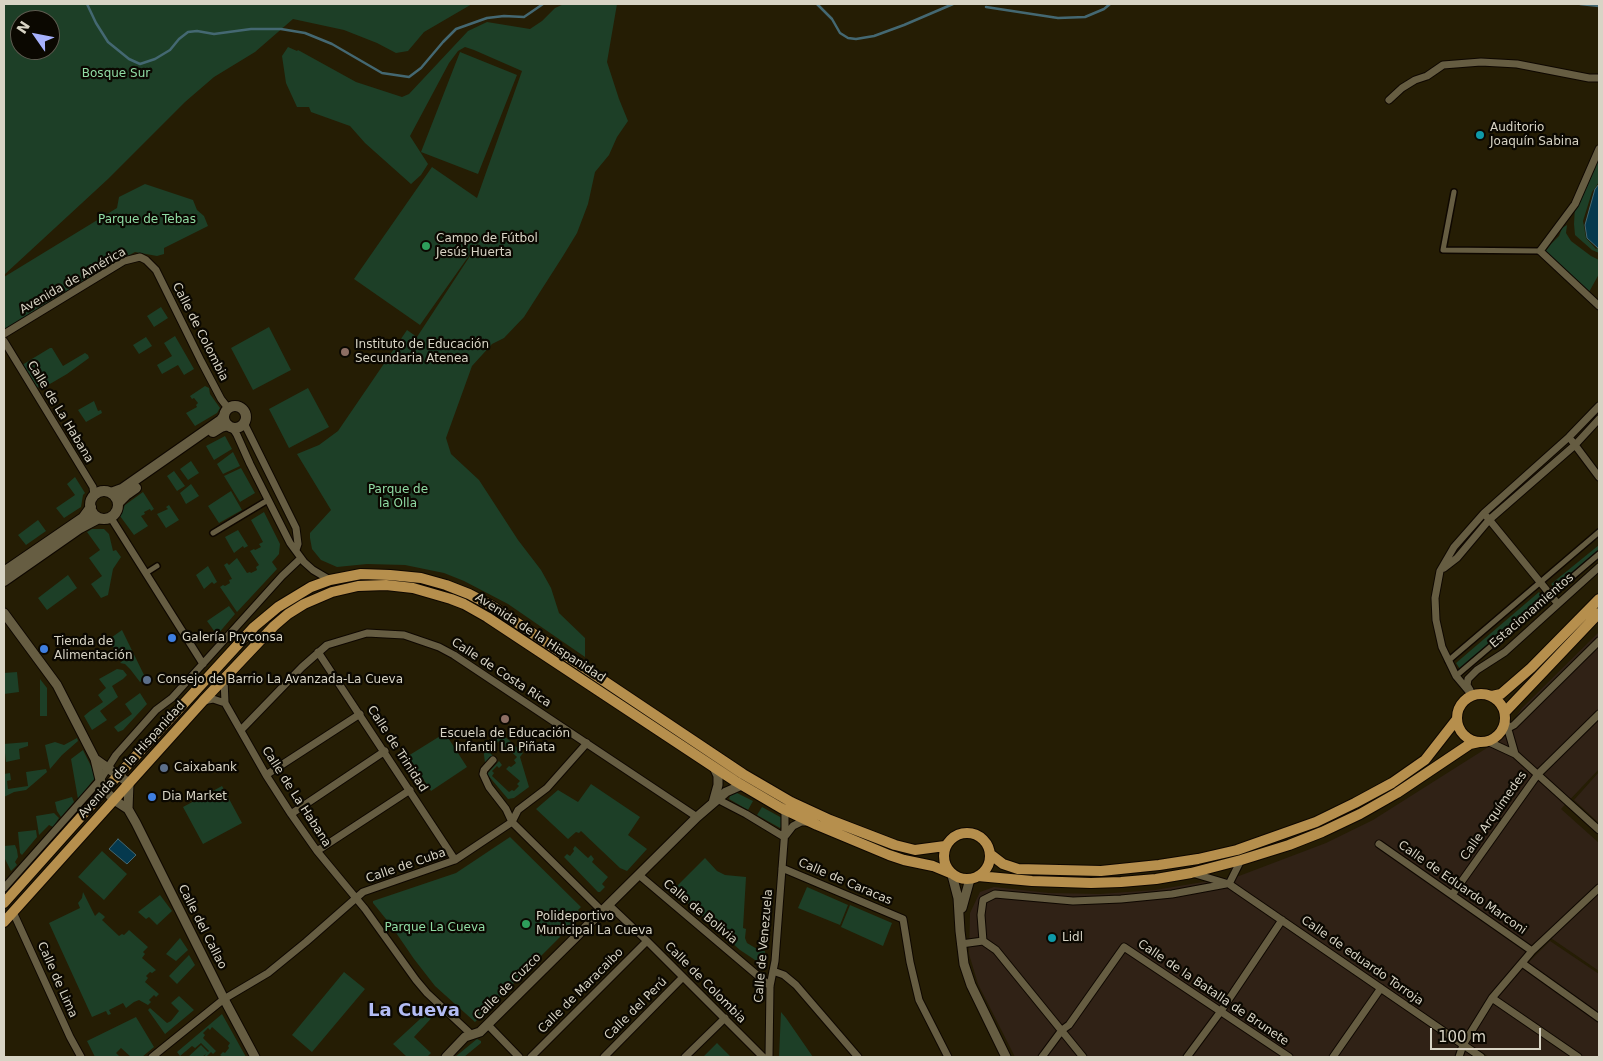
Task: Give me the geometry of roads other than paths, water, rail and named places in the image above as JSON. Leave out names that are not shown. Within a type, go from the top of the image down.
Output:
[{"type":"main road","points":[[4,572],[83,518],[91,507],[94,496],[102,492],[112,493],[122,489],[221,420],[228,419],[237,427],[244,423],[246,415],[242,408],[234,406],[228,419],[221,427],[126,495],[118,503]]},
{"type":"main road","points":[[91,507],[95,516],[103,519],[111,518],[117,511],[118,503],[112,493]]},
{"type":"main road","points":[[4,581],[80,528],[99,518]]},
{"type":"main road","name":"Avenida de la Hispanidad","points":[[4,903],[102,785],[118,774],[260,622],[278,607],[311,586],[360,574],[421,578],[469,594],[492,606],[743,774],[791,802],[895,845],[915,850],[946,846]]},
{"type":"main road","name":"Avenida de la Hispanidad","points":[[4,922],[202,701],[274,626],[304,604],[332,592],[358,586],[386,585],[413,588],[451,598],[486,617],[714,767],[781,808],[889,855],[933,866],[951,874]]},
{"type":"main road","points":[[1492,696],[1501,694],[1531,668],[1599,599]]},
{"type":"main road","points":[[974,878],[988,867],[990,854],[988,846],[978,835],[963,832],[950,839],[946,846],[943,860],[951,874],[961,879],[974,878],[990,876],[1032,882],[1091,883],[1156,879],[1191,873],[1289,845],[1322,832],[1360,814],[1397,793],[1470,744],[1494,738],[1599,614]]},
{"type":"main road","points":[[1483,742],[1468,738],[1460,730],[1457,719],[1458,709],[1464,701],[1472,695],[1492,696],[1498,700],[1506,724]]},
{"type":"main road","points":[[990,854],[1003,864],[1018,869],[1101,871],[1159,866],[1237,850],[1316,822],[1392,783],[1425,760],[1457,719]]},
{"type":"street","points":[[1389,100],[1402,88],[1443,65],[1481,62],[1517,64],[1589,78],[1599,78]]},
{"type":"street","points":[[1540,251],[1575,204],[1599,149]]},
{"type":"street","points":[[1454,192],[1443,250],[1540,251],[1599,306]]},
{"type":"street","name":"Avenida de América","points":[[4,334],[124,261],[140,257],[152,266]]},
{"type":"street","name":"Calle de Colombia","points":[[152,266],[221,399],[228,419],[290,543],[313,570],[330,580]]},
{"type":"street","name":"Calle de La Habana","points":[[4,341],[93,487],[94,496]]},
{"type":"street","points":[[1472,695],[1456,676],[1442,647],[1436,620],[1435,598],[1440,571],[1454,547],[1484,513],[1569,437],[1599,406]]},
{"type":"street","points":[[1440,571],[1457,558],[1489,520],[1575,445],[1599,419]]},
{"type":"street","points":[[244,423],[296,528],[298,544],[296,550]]},
{"type":"street","points":[[1569,437],[1599,477]]},
{"type":"street","points":[[213,533],[268,500]]},
{"type":"street","points":[[1484,513],[1558,604]]},
{"type":"street","points":[[111,518],[202,664]]},
{"type":"street","points":[[1448,661],[1599,532]]},
{"type":"street","points":[[1456,676],[1599,554]]},
{"type":"street","name":"Avenida de la Hispanidad","points":[[5,883],[102,785],[108,767],[116,755],[156,710],[172,698],[282,576],[302,558]]},
{"type":"street","points":[[146,573],[157,566]]},
{"type":"street","name":"Estacionamientos","points":[[1472,695],[1467,685],[1468,679],[1477,670],[1505,652],[1599,566]]},
{"type":"street","points":[[4,613],[56,685],[96,758],[102,785],[114,800],[128,809]]},
{"type":"street","name":"Calle de Costa Rica","points":[[241,730],[327,645],[351,636],[368,633],[404,635],[439,647],[454,655],[697,817]]},
{"type":"street","points":[[1515,754],[1506,724],[1599,641]]},
{"type":"street","name":"Calle de Trinidad","points":[[318,652],[455,860]]},
{"type":"street","name":"Calle de La Habana","points":[[224,678],[225,703],[266,775],[291,814],[317,851],[357,899],[422,986],[472,1035]]},
{"type":"street","points":[[202,701],[213,699],[225,703]]},
{"type":"street","points":[[266,775],[360,714]]},
{"type":"street","name":"Calle Arquímedes","points":[[1452,895],[1538,774],[1599,714]]},
{"type":"street","points":[[1483,742],[1515,754],[1599,830]]},
{"type":"street","name":"Calle de Cuba","points":[[152,1057],[224,999],[268,973],[363,892],[455,860],[512,822],[518,810],[546,788],[587,743]]},
{"type":"street","points":[[291,814],[385,751]]},
{"type":"street","points":[[96,758],[129,783]]},
{"type":"street","name":"Calle de Colombia","points":[[492,760],[483,774],[489,787],[506,809],[512,822],[606,908],[647,941],[763,1057]]},
{"type":"street","points":[[714,767],[718,776],[716,801],[746,814],[784,837],[793,826],[801,822],[810,822]]},
{"type":"street","name":"Calle del Callao","points":[[129,783],[128,809],[255,1057]]},
{"type":"street","name":"Calle de Cuzco","points":[[446,1057],[464,1037],[480,1032],[488,1025],[697,817],[726,792],[742,784]]},
{"type":"street","points":[[317,851],[410,790]]},
{"type":"street","points":[[101,814],[116,808],[128,809]]},
{"type":"street","name":"Calle de Venezuela","points":[[769,1057],[770,986],[773,971],[785,817],[781,808]]},
{"type":"street","name":"Calle de Eduardo Marconi","points":[[1379,844],[1532,951]]},
{"type":"street","points":[[983,941],[981,914],[984,900],[994,894],[1073,900],[1121,899],[1172,894],[1229,884],[1241,860]]},
{"type":"street","name":"Calle de Caracas","points":[[782,868],[903,919],[919,1000],[948,1057]]},
{"type":"street","name":"Calle de eduardo Torroja","points":[[1191,873],[1229,884],[1481,1057]]},
{"type":"street","points":[[951,874],[958,898],[964,964],[971,985],[1006,1057]]},
{"type":"street","name":"Calle de Bolivia","points":[[639,875],[770,986]]},
{"type":"street","points":[[960,918],[964,898],[974,878]]},
{"type":"street","points":[[1459,1057],[1463,1045],[1492,998],[1532,951],[1599,888]]},
{"type":"street","name":"Calle de Lima","points":[[13,912],[81,1057]]},
{"type":"street","points":[[1187,1057],[1221,1011],[1282,920]]},
{"type":"street","name":"Calle de Maracaibo","points":[[531,1057],[647,941]]},
{"type":"street","points":[[961,944],[983,941],[996,950],[1083,1057]]},
{"type":"street","name":"Calle de la Batalla de Brunete","points":[[1062,1030],[1069,1025],[1124,947],[1289,1057]]},
{"type":"street","points":[[1522,964],[1599,1018]]},
{"type":"street","points":[[773,971],[796,985],[858,1057]]},
{"type":"street","name":"Calle del Perú","points":[[604,1057],[684,977]]},
{"type":"street","points":[[1332,1057],[1380,988]]},
{"type":"street","points":[[1492,998],[1578,1057]]},
{"type":"street","points":[[685,1057],[724,1018]]},
{"type":"street","points":[[488,1025],[519,1057]]},
{"type":"street","points":[[1042,1057],[1062,1030]]},
{"type":"water","points":[[1599,184],[1599,249],[1587,238],[1585,225],[1595,189]]},
{"type":"water","points":[[118,839],[136,855],[127,864],[109,849]]},
{"type":"waterway","points":[[87,4],[108,42],[129,59],[140,64],[155,59],[170,50],[188,32],[197,31],[214,34],[251,29],[281,29],[305,33],[332,44],[382,73],[409,77],[421,68],[456,29],[487,18],[504,16],[524,17],[543,4]]},
{"type":"waterway","points":[[817,4],[832,19],[840,33],[848,38],[856,39],[874,36],[953,4]]},
{"type":"waterway","points":[[986,7],[1058,18],[1085,17],[1104,9],[1110,4]]},
{"type":"waterway","points":[[1580,4],[1599,6]]},
{"type":"place","name":"Auditorio Joaquín Sabina","points":[[1480,135]]},
{"type":"place","name":"Campo de Fútbol Jesús Huerta","points":[[426,246]]},
{"type":"place","name":"Instituto de Educación Secundaria Atenea","points":[[345,352]]},
{"type":"place","name":"Galería Pryconsa","points":[[172,638]]},
{"type":"place","name":"Tienda de Alimentación","points":[[44,649]]},
{"type":"place","name":"Consejo de Barrio La Avanzada-La Cueva","points":[[147,680]]},
{"type":"place","name":"Escuela de Educación Infantil La Piñata","points":[[505,719]]},
{"type":"place","name":"Caixabank","points":[[164,768]]},
{"type":"place","name":"Dia Market","points":[[152,797]]},
{"type":"place","name":"Polideportivo Municipal La Cueva","points":[[526,924]]},
{"type":"place","name":"Lidl","points":[[1052,938]]},
{"type":"district","name":"La Cueva","points":[[414,1011]]},
{"type":"park label","name":"Bosque Sur","points":[[116,74]]},
{"type":"park label","name":"Parque de Tebas","points":[[147,220]]},
{"type":"park label","name":"Parque de la Olla","points":[[398,497]]},
{"type":"park label","name":"Parque La Cueva","points":[[435,928]]}]
